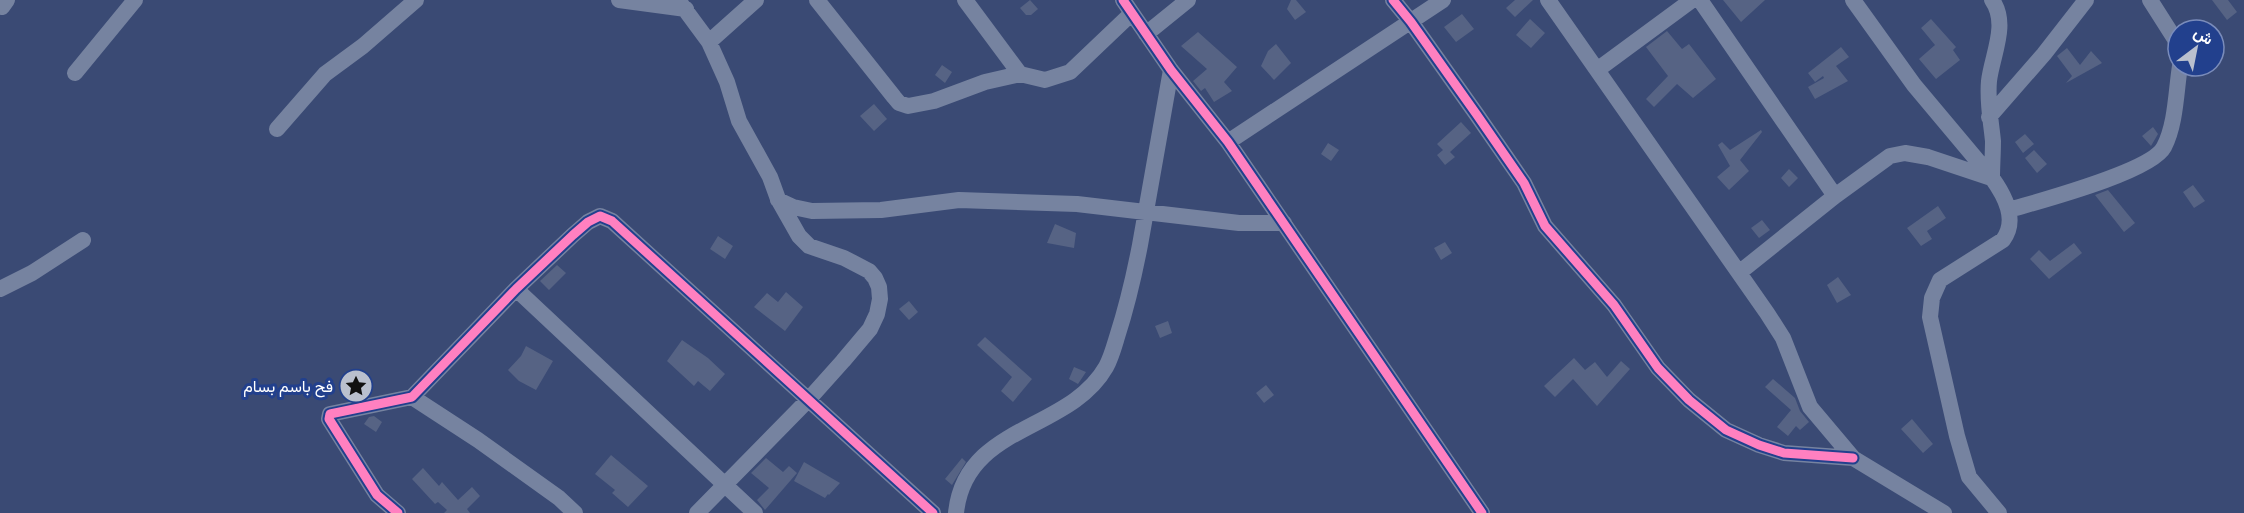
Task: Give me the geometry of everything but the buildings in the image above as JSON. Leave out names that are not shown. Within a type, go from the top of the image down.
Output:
[{"type":"street","points":[[75,73],[135,0]]},
{"type":"street","points":[[277,129],[325,74],[363,46],[416,0]]},
{"type":"street","points":[[619,0],[682,4],[709,42],[727,82],[740,121],[799,236],[809,246],[844,258],[869,272],[876,278],[879,287],[877,314],[870,329],[809,399],[697,513]]},
{"type":"street","points":[[709,42],[756,0]]},
{"type":"street","points":[[817,0],[899,103],[908,106],[934,101],[985,82],[1020,74],[1045,80],[1070,72],[1128,6],[1171,70],[1228,142],[1482,513]]},
{"type":"street","points":[[965,0],[1020,74]]},
{"type":"street","points":[[1146,34],[1188,0]]},
{"type":"street","points":[[1393,0],[1411,22],[1524,183],[1545,226],[1614,305],[1658,368],[1689,400],[1726,430],[1759,446],[1784,453],[1853,458]]},
{"type":"street","points":[[1228,142],[1443,0]]},
{"type":"street","points":[[1548,0],[1740,272],[1783,338],[1810,407],[1853,458],[1944,513]]},
{"type":"street","points":[[1597,69],[1692,0]]},
{"type":"street","points":[[1700,0],[1834,196]]},
{"type":"street","points":[[1853,0],[1914,85],[2001,190],[2009,210],[2011,222],[2009,232],[2002,240],[1940,280],[1932,298],[1930,317],[1957,436],[1970,477],[1999,513]]},
{"type":"street","points":[[1992,0],[1999,23],[1989,82],[1989,117],[1993,141],[1992,178]]},
{"type":"street","points":[[1989,117],[2044,54],[2086,0]]},
{"type":"street","points":[[2150,0],[2166,25]]},
{"type":"street","points":[[956,513],[958,494],[968,472],[983,457],[1001,442],[1072,402],[1089,388],[1106,367],[1131,294],[1171,70]]},
{"type":"street","points":[[2009,210],[2113,177],[2158,156],[2170,131],[2178,78]]},
{"type":"street","points":[[1740,272],[1834,196],[1890,156],[1905,153],[1928,157],[1992,178]]},
{"type":"street","points":[[778,199],[793,207],[812,211],[881,210],[959,200],[1077,204],[1239,223],[1284,223]]},
{"type":"street","points":[[398,513],[377,495],[329,417],[334,412],[412,397],[516,289],[573,235],[588,222],[600,216],[612,222],[933,513]]},
{"type":"street","points":[[0,289],[32,273],[83,240]]},
{"type":"street","points":[[516,289],[755,513]]},
{"type":"street","points":[[412,397],[430,407],[559,498],[575,513]]},
{"type":"cycle path","points":[[1123,0],[1171,70],[1228,142],[1482,513]]},
{"type":"cycle path","points":[[1393,0],[1411,22],[1524,183],[1545,226],[1614,305],[1658,368],[1689,400],[1726,430],[1759,445],[1784,453],[1853,458]]},
{"type":"cycle path","points":[[398,513],[377,495],[329,419],[330,414],[412,397],[516,289],[573,235],[588,222],[600,216],[612,221],[933,513]]},
{"type":"place","name":"فح باسم بسام","points":[[356,386]]}]
